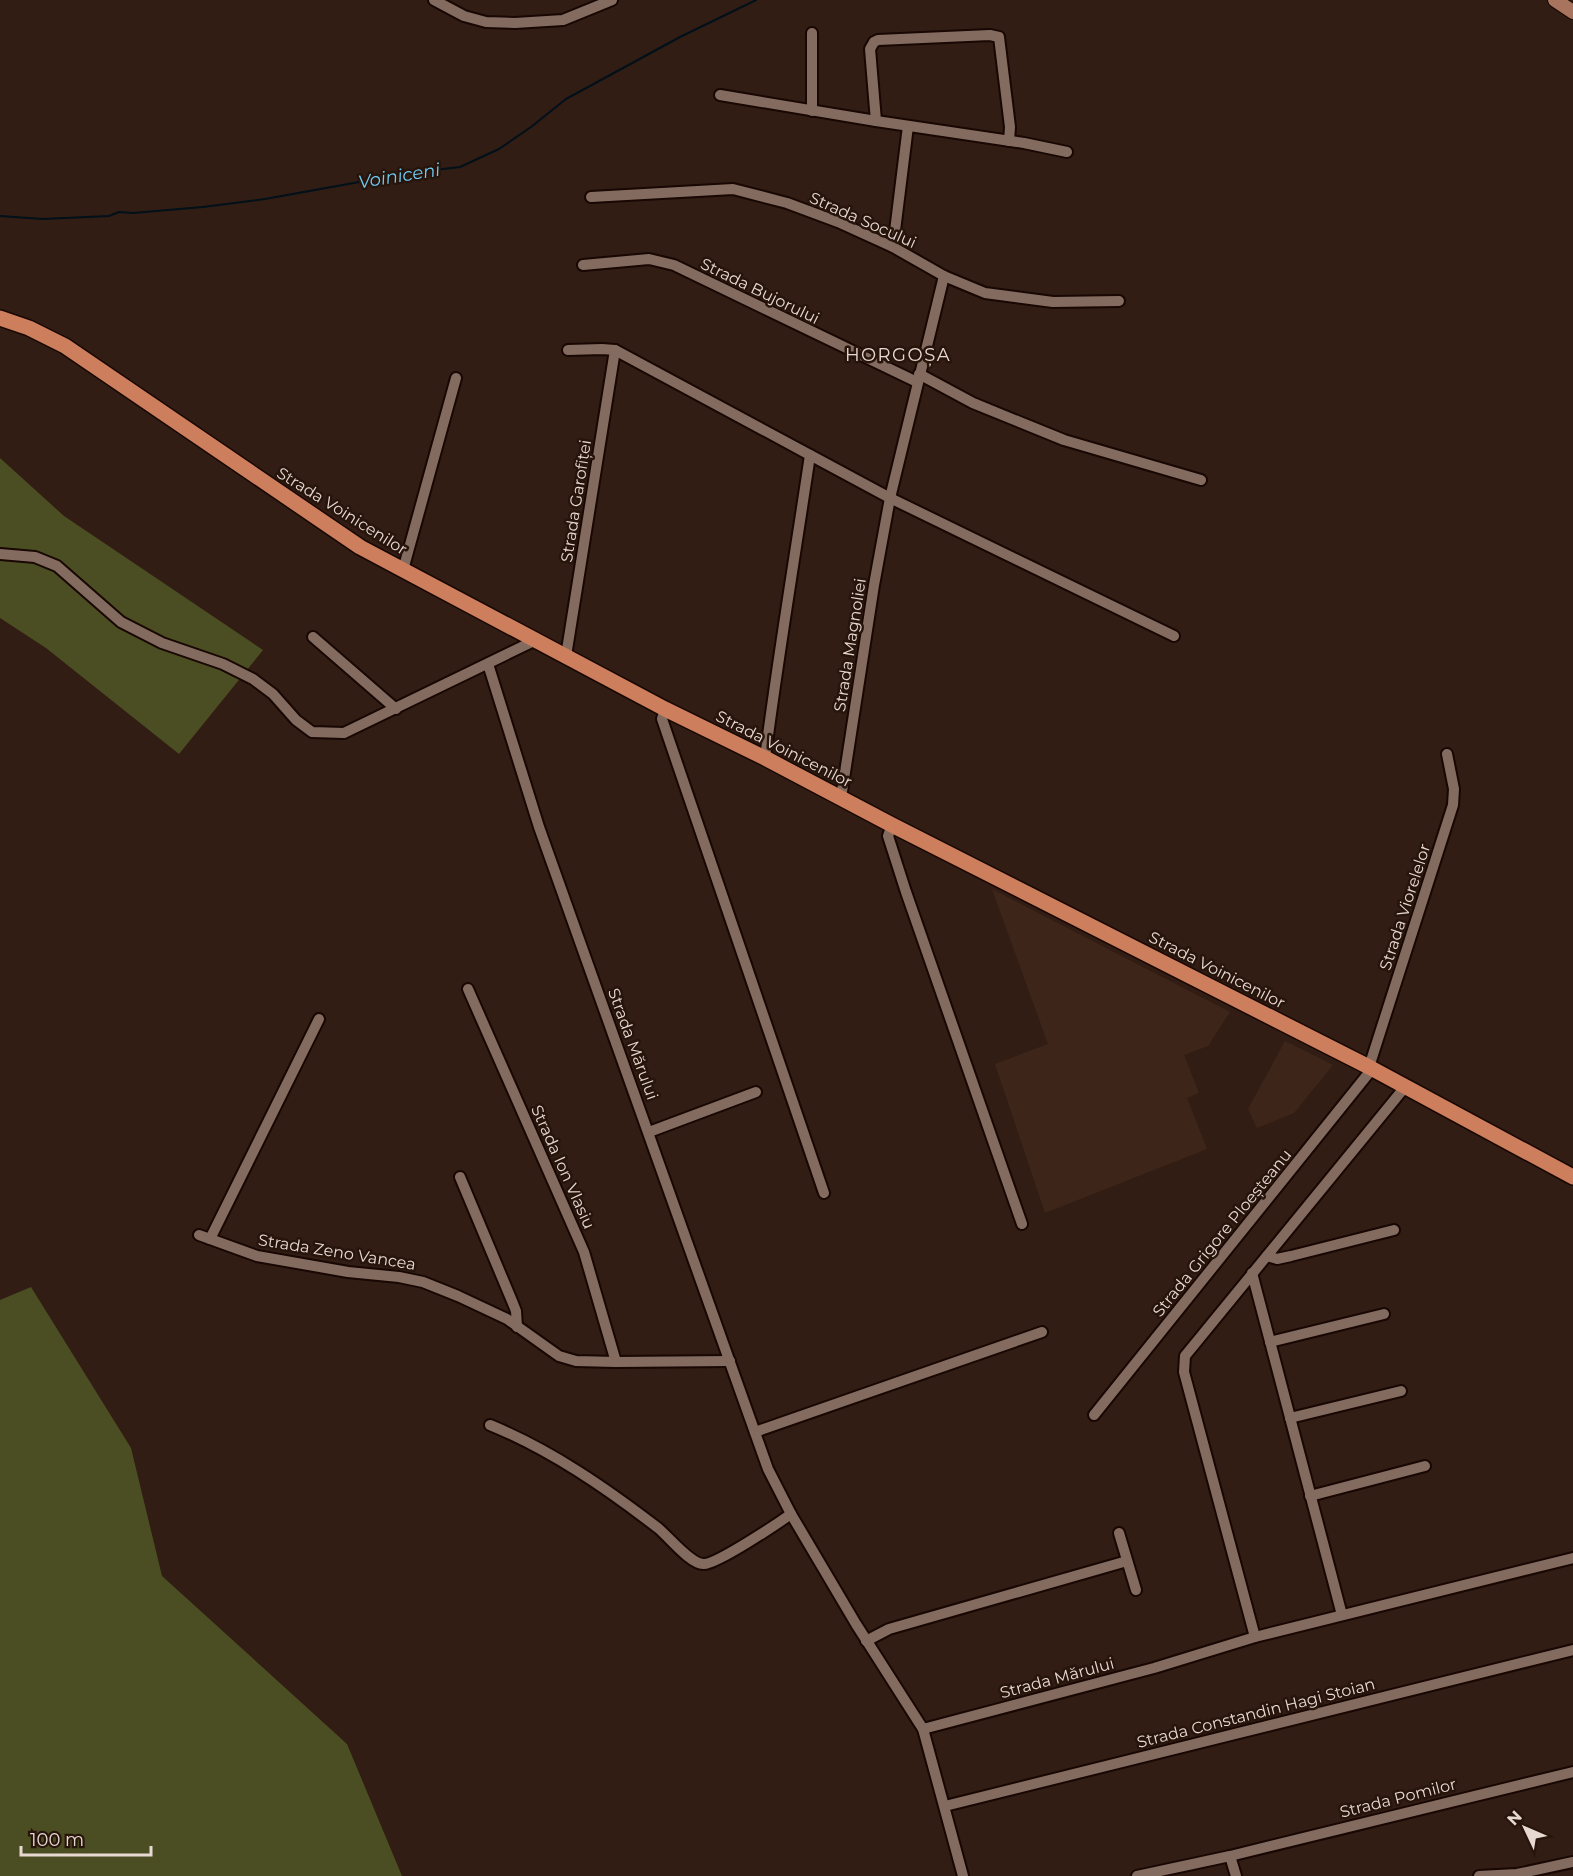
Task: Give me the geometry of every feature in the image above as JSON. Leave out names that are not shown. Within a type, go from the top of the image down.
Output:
[{"type":"main road","name":"Strada Voinicenilor","points":[[0,318],[29,328],[65,346],[360,547],[665,709],[1370,1068],[1573,1177]]},
{"type":"street","points":[[434,0],[475,19],[486,22],[515,23],[563,20],[612,0]]},
{"type":"street","points":[[1555,0],[1573,12]]},
{"type":"street","points":[[812,33],[812,111]]},
{"type":"street","points":[[876,121],[870,49],[874,42],[990,35],[999,37],[1010,128],[1009,141]]},
{"type":"street","points":[[720,95],[1067,152]]},
{"type":"street","points":[[893,247],[908,126]]},
{"type":"street","name":"Strada Socului","points":[[591,197],[733,189],[787,203],[838,222],[893,247],[944,276],[985,293],[1053,302],[1119,301]]},
{"type":"street","name":"Strada Bujorului","points":[[583,265],[648,259],[674,265],[973,403],[1064,440],[1201,480]]},
{"type":"street","name":"Strada Magnoliei","points":[[841,798],[890,498],[944,276]]},
{"type":"street","points":[[568,350],[615,350],[890,498],[1174,636]]},
{"type":"street","name":"Strada Garofiței","points":[[566,656],[615,350]]},
{"type":"street","points":[[403,570],[456,378]]},
{"type":"street","points":[[765,758],[810,455]]},
{"type":"street","points":[[0,554],[35,557],[57,566],[121,622],[162,643],[223,664],[253,679],[273,694],[290,714],[312,732],[334,734],[344,732],[536,640]]},
{"type":"street","points":[[313,637],[396,709]]},
{"type":"street","name":"Strada Mărului","points":[[488,664],[539,827],[768,1469],[791,1514],[866,1641],[923,1729],[963,1876]]},
{"type":"street","points":[[665,709],[662,720],[824,1193]]},
{"type":"street","name":"Strada Viorelelor","points":[[1370,1068],[1454,805],[1454,789],[1447,754]]},
{"type":"street","points":[[892,825],[888,836],[906,892],[1022,1224]]},
{"type":"street","name":"Strada Ion Vlasiu","points":[[468,989],[584,1251],[616,1362]]},
{"type":"street","points":[[210,1239],[319,1019]]},
{"type":"street","name":"Strada Grigore Ploeșteanu","points":[[1094,1415],[1370,1068]]},
{"type":"street","points":[[1405,1087],[1185,1356],[1184,1372],[1255,1637],[1573,1558]]},
{"type":"street","points":[[649,1132],[756,1092]]},
{"type":"street","points":[[460,1177],[516,1311],[517,1326]]},
{"type":"street","points":[[1267,1256],[1276,1258],[1291,1256],[1394,1230]]},
{"type":"street","name":"Strada Zeno Vancea","points":[[199,1234],[268,1258],[423,1282],[491,1311],[517,1326],[559,1356],[576,1361],[730,1361]]},
{"type":"street","points":[[1252,1273],[1342,1615]]},
{"type":"street","points":[[1270,1342],[1384,1314]]},
{"type":"street","points":[[755,1432],[1042,1332]]},
{"type":"street","points":[[1290,1418],[1401,1391]]},
{"type":"street","points":[[490,1425],[557,1458],[604,1489],[666,1535],[699,1564],[707,1565],[720,1558],[791,1514]]},
{"type":"street","points":[[1310,1496],[1425,1466]]},
{"type":"street","points":[[1119,1533],[1136,1590]]},
{"type":"street","points":[[866,1641],[889,1629],[1127,1561]]},
{"type":"street","name":"Strada Mărului","points":[[923,1729],[1255,1637]]},
{"type":"street","name":"Strada Constandin Hagi Stoian","points":[[945,1806],[1573,1650]]},
{"type":"street","name":"Strada Pomilor","points":[[1137,1876],[1230,1856],[1573,1772]]},
{"type":"street","points":[[1230,1856],[1236,1876]]},
{"type":"street","points":[[1479,1876],[1517,1874],[1573,1862]]},
{"type":"shaded area","points":[[992,889],[1230,1012],[1208,1046],[1184,1055],[1199,1093],[1187,1098],[1207,1149],[1045,1213],[995,1064],[1048,1044]]},
{"type":"shaded area","points":[[1285,1041],[1333,1065],[1294,1113],[1257,1128],[1248,1109]]},
{"type":"green space","points":[[0,458],[64,516],[263,650],[179,754],[46,648],[0,618]]},
{"type":"green space","points":[[31,1287],[131,1448],[162,1576],[347,1744],[402,1876],[0,1876],[0,1300]]},
{"type":"waterway","name":"Voiniceni","points":[[0,216],[43,219],[109,216],[119,212],[133,213],[203,207],[265,199],[409,173],[460,167],[499,149],[566,99],[680,37],[756,0]]},
{"type":"district","name":"HORGOȘA","points":[[898,355]]}]
